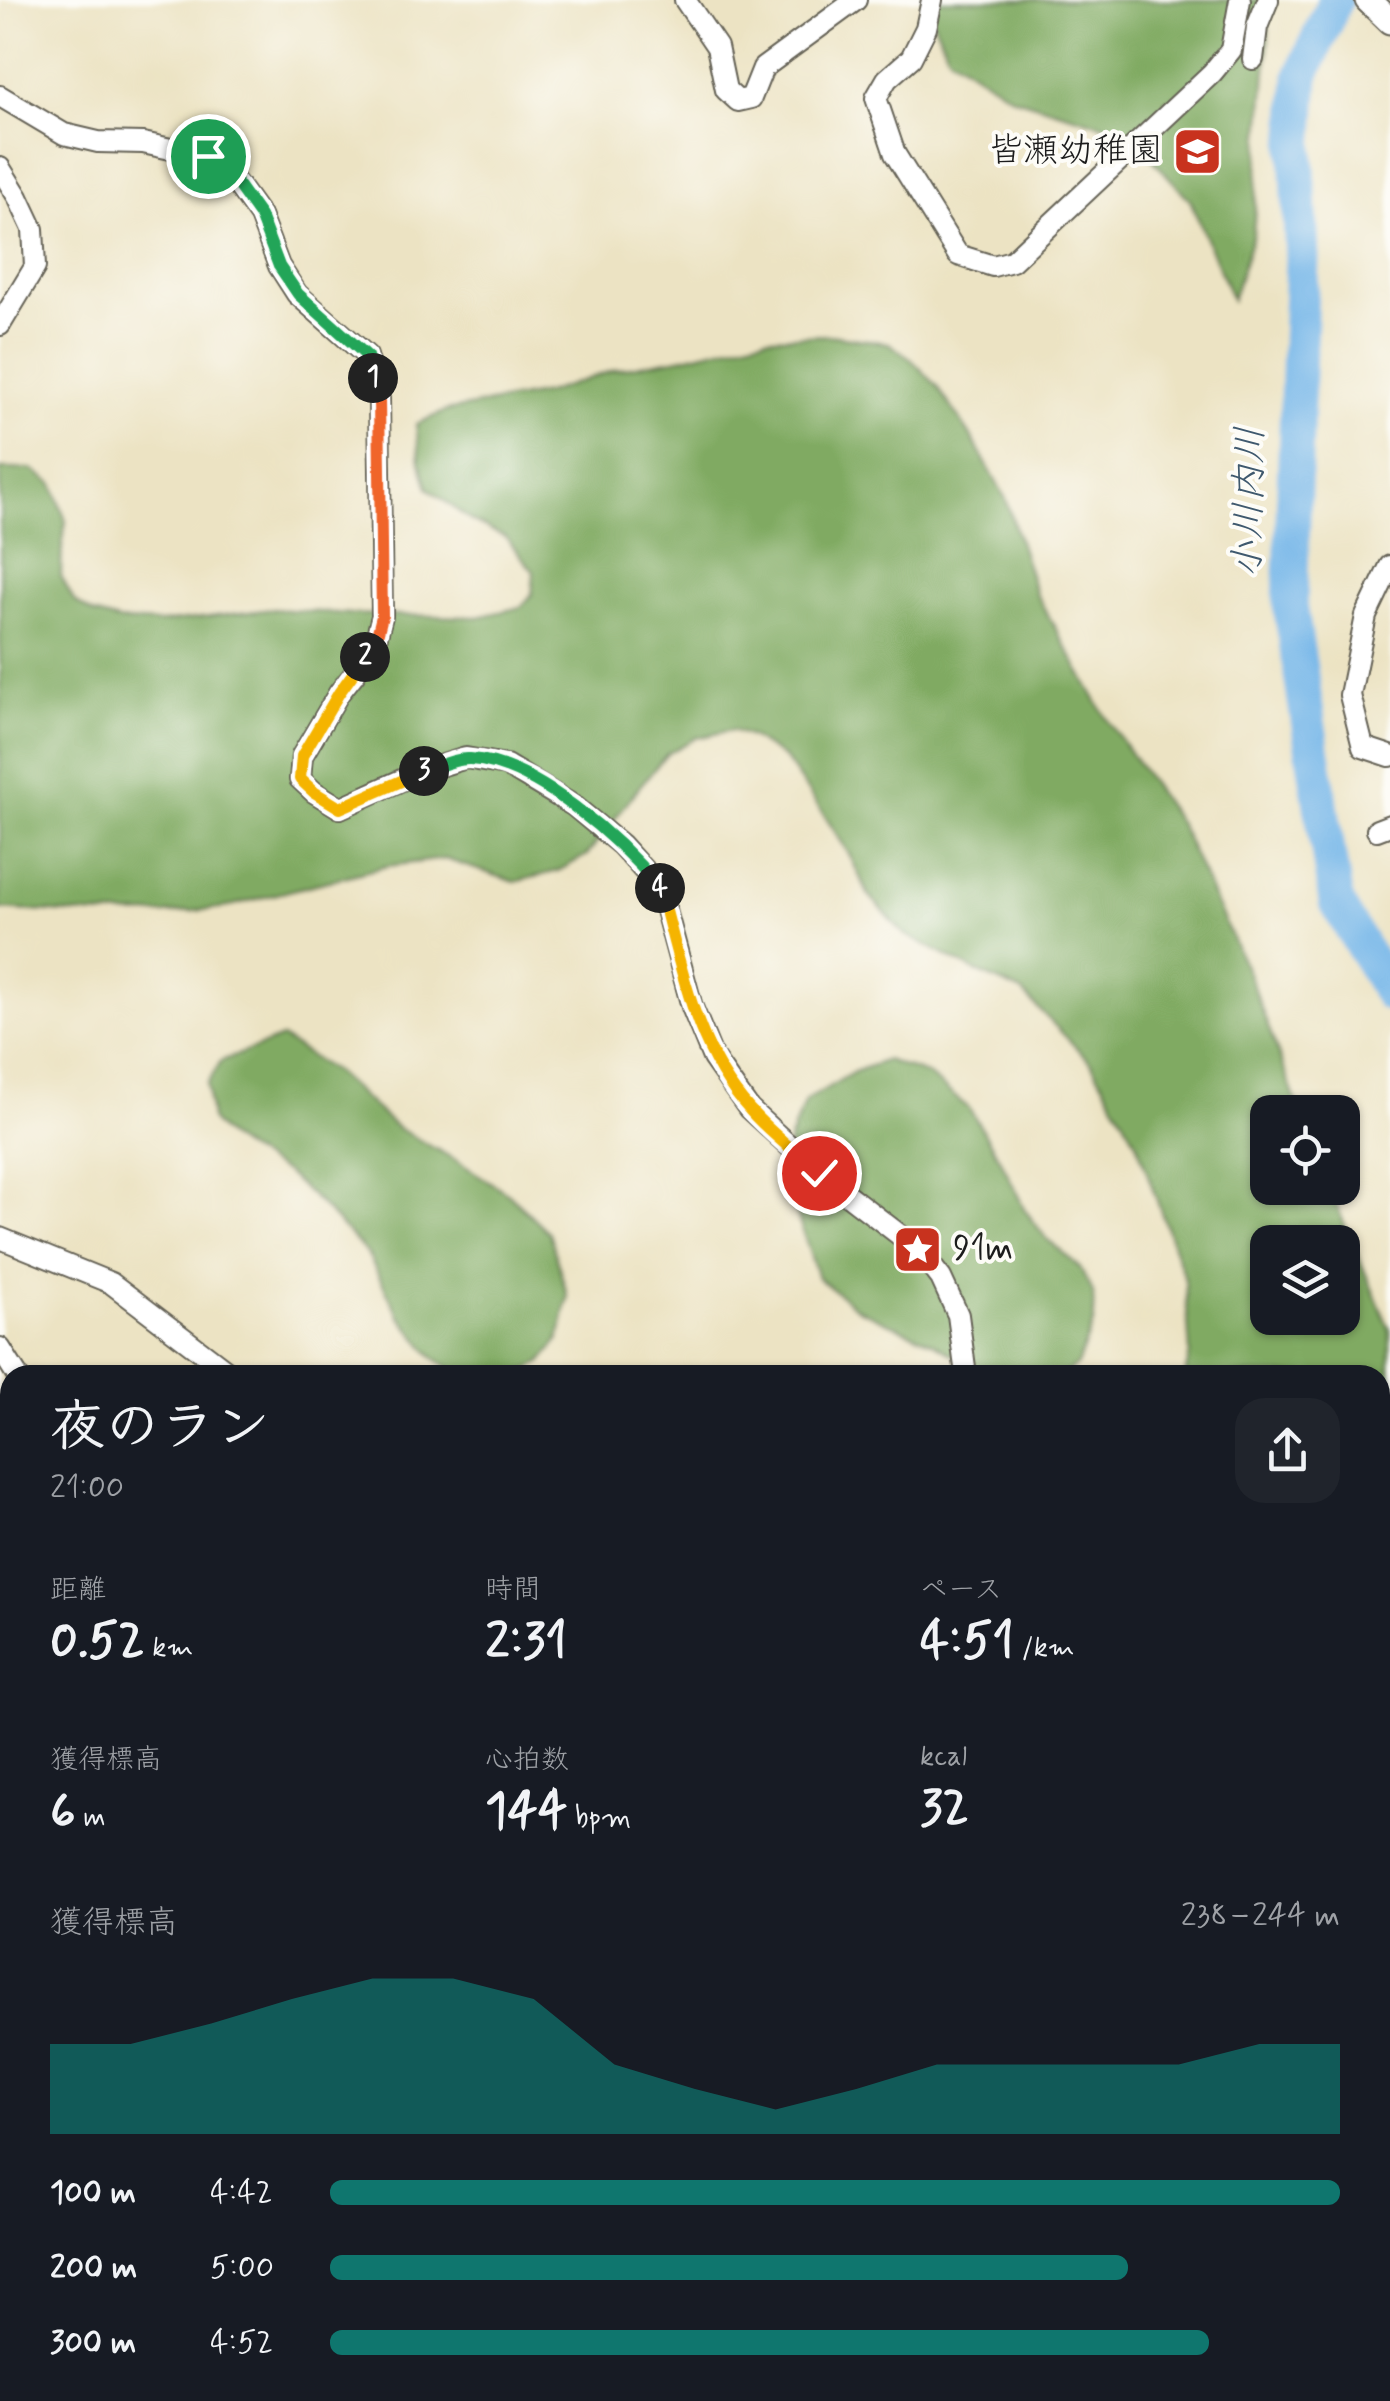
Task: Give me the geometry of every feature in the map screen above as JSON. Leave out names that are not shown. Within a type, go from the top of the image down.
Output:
[{"type":"street","points":[[684,0],[717,47],[726,90],[738,102],[751,98],[762,68],[856,0]]},
{"type":"street","points":[[932,0],[926,28],[911,58],[887,79],[876,98],[894,154],[958,256],[993,266],[1012,261],[1212,73],[1231,50],[1240,0]]},
{"type":"street","points":[[1253,59],[1257,28],[1268,0]]},
{"type":"street","points":[[1368,0],[1390,22]]},
{"type":"street","points":[[0,96],[64,134],[98,142],[144,142],[208,156],[237,184],[260,216],[279,266],[298,294],[367,356],[379,399],[382,616],[376,640],[302,756],[300,779],[340,808],[417,773],[466,758],[506,765],[574,806],[621,845],[660,888],[692,1007],[713,1058],[749,1109],[819,1173],[918,1249],[942,1278],[958,1315],[965,1365]]},
{"type":"street","points":[[0,168],[32,229],[35,267],[0,325]]},
{"type":"street","points":[[1390,566],[1366,616],[1350,696],[1364,747],[1390,756]]},
{"type":"street","points":[[0,1238],[111,1283],[219,1365]]},
{"type":"green space","points":[[924,0],[1264,0],[1269,33],[1253,235],[1232,300],[1190,200],[1127,132],[1012,97],[948,55]]},
{"type":"green space","points":[[829,335],[889,343],[936,385],[969,433],[1006,499],[1036,594],[1107,719],[1180,825],[1248,973],[1294,1095],[1250,1095],[1250,1205],[1336,1205],[1345,1225],[1250,1225],[1250,1335],[1360,1335],[1360,1260],[1390,1330],[1390,1365],[1187,1365],[1190,1353],[1185,1280],[1136,1141],[1091,1063],[1022,992],[904,934],[868,894],[849,854],[784,758],[732,730],[696,738],[667,754],[587,855],[558,871],[515,882],[445,859],[387,866],[222,908],[103,915],[0,909],[0,469],[32,469],[53,484],[66,521],[61,576],[74,601],[94,614],[118,621],[160,623],[273,609],[478,617],[521,607],[532,594],[534,572],[505,537],[471,521],[428,488],[420,462],[416,424],[446,411],[546,393],[614,370],[767,337]]},
{"type":"green space","points":[[282,1038],[336,1073],[396,1127],[509,1194],[549,1233],[568,1297],[559,1340],[541,1363],[445,1365],[433,1357],[399,1315],[367,1253],[286,1173],[226,1136],[211,1121],[207,1084],[221,1061]]},
{"type":"green space","points":[[886,1060],[927,1074],[969,1108],[1001,1160],[1025,1210],[1046,1238],[1080,1268],[1093,1292],[1094,1321],[1077,1365],[970,1365],[932,1342],[858,1309],[818,1278],[789,1191],[789,1140],[805,1101],[854,1072]]},
{"type":"waterway","name":"小川内川","points":[[1335,0],[1302,76],[1297,148],[1302,258],[1290,604],[1336,902],[1390,994]]},
{"type":"place","name":"皆瀬幼稚園","points":[[1198,151]]},
{"type":"place","name":"91m","points":[[918,1249]]},
{"type":"route","points":[[208,156],[237,184],[260,216],[279,266],[298,294],[367,356],[379,399],[382,616],[376,640],[302,756],[300,779],[340,808],[417,773],[466,758],[506,765],[574,806],[621,845],[660,888],[692,1007],[713,1058],[749,1109],[819,1173]]}]
